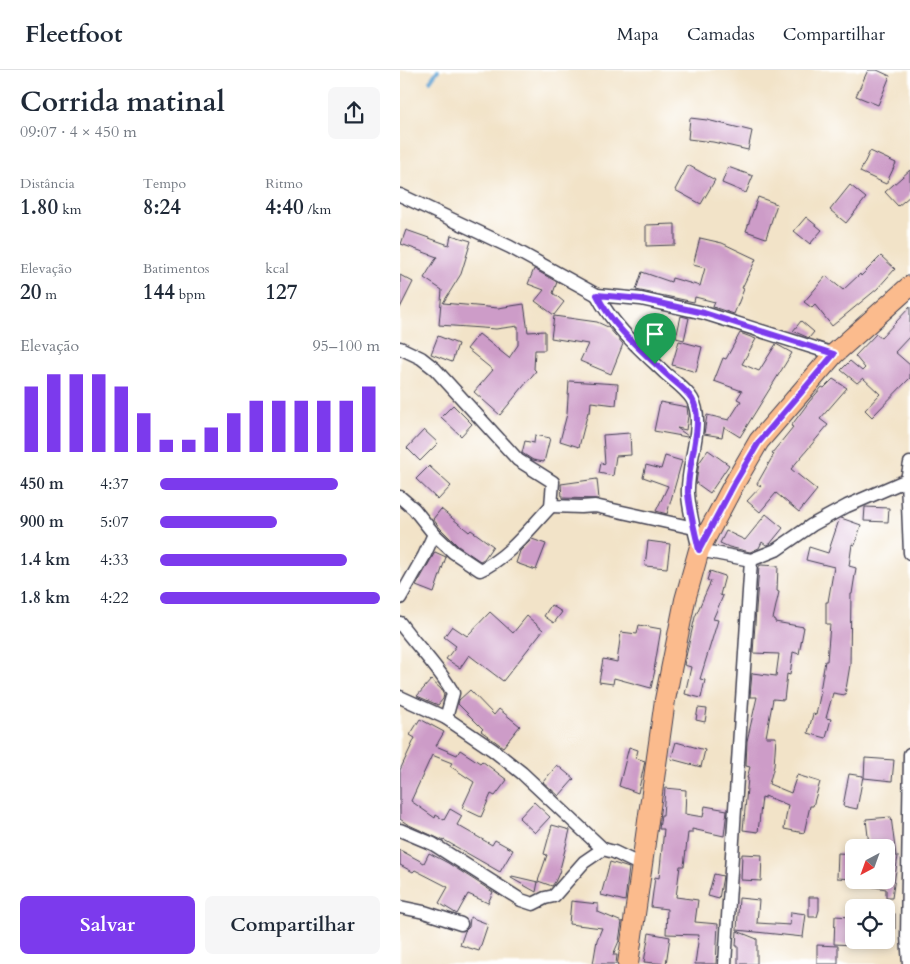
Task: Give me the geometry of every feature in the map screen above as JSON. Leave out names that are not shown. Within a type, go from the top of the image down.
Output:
[{"type":"main road","points":[[628,964],[665,700],[685,600],[699,550],[759,442],[834,354],[910,286]]},
{"type":"street","points":[[400,195],[510,247],[597,295],[641,299],[704,313],[834,354]]},
{"type":"street","points":[[597,295],[604,310],[630,340],[692,399],[697,411],[698,421],[688,474],[688,493],[699,550],[750,560],[776,550],[812,525],[847,506],[906,480]]},
{"type":"street","points":[[400,348],[421,358],[435,369],[518,460],[552,482],[551,506],[503,556],[492,565],[480,570],[453,552],[434,534],[414,509],[400,497]]},
{"type":"street","points":[[910,463],[906,480],[910,553]]},
{"type":"street","points":[[551,506],[594,506],[694,528]]},
{"type":"street","points":[[400,598],[434,534]]},
{"type":"street","points":[[725,964],[750,560]]},
{"type":"street","points":[[400,623],[448,682],[453,693],[446,718]]},
{"type":"street","points":[[400,697],[446,718],[493,750],[522,773],[603,849],[614,852],[643,866]]},
{"type":"street","points":[[909,964],[910,754]]},
{"type":"street","points":[[400,830],[433,844],[521,900],[533,904],[554,896],[584,862],[603,849]]},
{"type":"street","points":[[400,907],[424,912],[461,924]]},
{"type":"building","points":[[868,70],[877,70],[890,76],[878,105],[856,96]]},
{"type":"building","points":[[690,118],[707,120],[752,131],[748,150],[713,142],[688,139]]},
{"type":"building","points":[[870,151],[896,163],[886,184],[860,172]]},
{"type":"building","points":[[688,165],[715,180],[701,204],[675,190]]},
{"type":"building","points":[[728,167],[753,176],[746,193],[722,183]]},
{"type":"building","points":[[910,170],[910,196],[898,206],[885,192]]},
{"type":"building","points":[[850,185],[866,198],[846,223],[830,210]]},
{"type":"building","points":[[758,197],[777,204],[766,238],[746,231]]},
{"type":"building","points":[[806,217],[822,230],[810,244],[794,231]]},
{"type":"building","points":[[675,224],[675,245],[646,246],[646,225]]},
{"type":"building","points":[[406,230],[449,245],[451,235],[471,241],[461,274],[443,303],[498,308],[524,304],[528,332],[545,331],[545,350],[535,350],[534,369],[536,371],[500,415],[474,392],[493,370],[467,349],[479,334],[509,358],[518,345],[518,326],[496,329],[439,325],[442,290],[424,278],[437,257],[401,244]]},
{"type":"building","points":[[700,238],[722,243],[756,259],[742,288],[744,289],[734,314],[713,307],[715,302],[695,297],[694,302],[636,290],[642,272],[671,282],[672,278],[700,286],[705,268],[693,265]]},
{"type":"building","points":[[881,256],[895,269],[877,289],[832,326],[815,305],[812,308],[804,302],[826,276],[843,290],[860,274],[861,276]]},
{"type":"building","points":[[534,269],[557,282],[553,293],[564,302],[554,315],[535,301],[544,290],[528,284]]},
{"type":"building","points":[[400,275],[413,282],[400,308]]},
{"type":"building","points":[[910,307],[910,336],[895,352],[910,365],[910,378],[872,417],[865,410],[880,394],[863,378],[857,383],[841,370],[850,361],[862,371],[865,368],[855,356],[876,334],[881,338]]},
{"type":"building","points":[[554,316],[597,322],[608,327],[623,344],[611,374],[580,361],[588,344],[551,338]]},
{"type":"building","points":[[681,316],[689,318],[684,340],[676,338]]},
{"type":"building","points":[[801,321],[814,332],[809,338],[793,331]]},
{"type":"building","points":[[740,333],[756,339],[742,364],[759,371],[776,344],[792,353],[740,437],[724,427],[722,437],[704,434],[707,415],[729,420],[741,401],[737,399],[742,391],[714,381],[723,358],[726,359]]},
{"type":"building","points":[[438,336],[458,344],[452,362],[431,354]]},
{"type":"building","points":[[679,341],[702,347],[696,372],[672,365]]},
{"type":"building","points":[[833,379],[847,388],[820,419],[828,425],[791,469],[817,490],[799,512],[776,493],[760,512],[747,501],[761,486],[757,484],[774,454],[772,453],[793,427],[791,426],[809,402],[822,387],[824,388]]},
{"type":"building","points":[[569,381],[618,384],[616,405],[591,402],[590,412],[588,412],[579,447],[560,441],[567,414]]},
{"type":"building","points":[[660,402],[687,407],[686,430],[677,428],[687,437],[654,431]]},
{"type":"building","points":[[453,405],[472,424],[461,436],[441,417]]},
{"type":"building","points":[[424,430],[438,443],[420,461],[407,448]]},
{"type":"building","points":[[630,433],[631,455],[616,456],[613,476],[599,473],[601,463],[605,464],[603,435]]},
{"type":"building","points":[[535,435],[550,438],[544,462],[533,460],[522,453],[525,441],[534,443]]},
{"type":"building","points":[[708,450],[729,465],[710,493],[696,483],[699,463]]},
{"type":"building","points":[[665,456],[682,461],[667,514],[656,511],[668,486],[643,477],[646,465],[661,469]]},
{"type":"building","points":[[429,466],[451,486],[438,500],[416,479]]},
{"type":"building","points":[[597,479],[599,499],[562,498],[561,484]]},
{"type":"building","points":[[865,507],[889,508],[888,522],[864,521]]},
{"type":"building","points":[[441,509],[469,532],[471,530],[493,546],[484,559],[480,561],[458,546],[440,528],[433,519]]},
{"type":"building","points":[[766,514],[783,528],[770,544],[766,545],[762,542],[759,548],[750,552],[720,543],[726,531],[745,540]]},
{"type":"building","points":[[841,518],[861,525],[855,545],[852,544],[849,566],[856,568],[851,594],[850,665],[845,695],[833,693],[826,718],[831,719],[826,738],[808,733],[813,714],[816,715],[825,661],[827,661],[830,624],[826,624],[826,602],[828,602],[834,567],[806,560],[809,547],[828,553]]},
{"type":"building","points":[[532,539],[546,544],[536,570],[516,563],[520,551]]},
{"type":"building","points":[[648,541],[670,544],[667,568],[645,566]]},
{"type":"building","points":[[435,552],[446,557],[434,593],[416,586]]},
{"type":"building","points":[[759,566],[778,566],[777,591],[779,592],[773,619],[775,622],[804,627],[799,654],[793,652],[790,675],[787,674],[784,700],[773,699],[766,737],[776,737],[774,766],[769,784],[791,793],[797,775],[820,782],[813,806],[810,806],[804,833],[784,829],[788,805],[765,796],[765,798],[762,797],[758,832],[743,830],[747,778],[750,767],[746,766],[747,741],[757,697],[750,697],[752,673],[776,676],[779,654],[753,653]]},
{"type":"building","points":[[710,571],[725,576],[720,595],[723,596],[713,619],[718,620],[700,679],[705,680],[701,698],[685,694],[691,667],[684,665],[695,617],[711,581],[707,580]]},
{"type":"building","points":[[551,605],[562,612],[554,623],[544,616]]},
{"type":"building","points":[[490,612],[513,633],[527,616],[543,630],[503,681],[469,655],[460,668],[446,659],[456,646],[444,637],[452,626],[467,636]]},
{"type":"building","points":[[639,625],[661,629],[651,688],[614,678],[613,684],[599,682],[603,659],[617,662],[621,632],[637,634]]},
{"type":"building","points":[[431,680],[444,694],[443,699],[438,705],[417,696]]},
{"type":"building","points":[[470,690],[494,715],[499,709],[520,726],[503,747],[481,731],[483,729],[458,704],[459,700]]},
{"type":"building","points":[[698,708],[707,709],[705,722],[696,720]]},
{"type":"building","points":[[420,719],[444,732],[436,746],[457,755],[460,750],[480,763],[482,761],[507,780],[495,796],[491,794],[481,817],[462,808],[474,782],[450,766],[452,763],[432,755],[411,801],[435,818],[436,815],[444,820],[450,809],[462,816],[457,825],[492,845],[495,840],[513,850],[500,872],[444,840],[400,819],[400,770],[415,738],[410,735]]},
{"type":"building","points":[[676,742],[705,750],[701,767],[671,759]]},
{"type":"building","points":[[629,747],[638,750],[636,758],[645,761],[638,793],[619,786]]},
{"type":"building","points":[[865,758],[894,760],[892,781],[864,778]]},
{"type":"building","points":[[557,765],[574,779],[559,796],[543,782]]},
{"type":"building","points":[[849,774],[863,776],[857,809],[843,806]]},
{"type":"building","points":[[665,788],[686,790],[685,814],[703,817],[705,806],[727,810],[724,836],[692,829],[692,833],[688,833],[684,866],[680,866],[676,897],[698,900],[695,922],[718,924],[716,964],[695,964],[699,935],[666,934],[667,909],[651,907],[655,877],[659,878],[664,829],[659,829],[661,815],[663,815]]},
{"type":"building","points":[[534,802],[550,817],[535,833],[519,818]]},
{"type":"building","points":[[891,817],[894,839],[868,839],[866,819]]},
{"type":"building","points":[[552,825],[570,830],[559,873],[552,886],[538,881],[547,855],[544,854]]},
{"type":"building","points":[[895,848],[896,856],[898,856],[895,877]]},
{"type":"building","points":[[400,850],[424,863],[429,853],[448,863],[493,892],[488,903],[468,894],[457,914],[439,903],[448,887],[415,870],[413,872],[400,865]]},
{"type":"building","points":[[838,853],[845,853],[845,878],[837,878]]},
{"type":"building","points":[[742,854],[762,855],[761,881],[741,880]]},
{"type":"building","points":[[610,862],[629,868],[625,901],[601,895]]},
{"type":"building","points":[[714,874],[723,876],[719,899],[708,896]]},
{"type":"building","points":[[512,876],[538,882],[536,892],[511,878]]},
{"type":"building","points":[[886,889],[893,889],[892,898],[886,898]]},
{"type":"building","points":[[809,897],[819,897],[817,917],[809,917]]},
{"type":"building","points":[[739,898],[759,900],[757,923],[790,925],[791,912],[806,914],[803,937],[737,930]]},
{"type":"building","points":[[571,901],[598,904],[598,912],[622,922],[619,941],[613,955],[617,955],[616,964],[593,964],[597,940],[602,928],[569,924]]},
{"type":"building","points":[[835,916],[845,917],[845,945],[834,944]]},
{"type":"building","points":[[470,917],[488,924],[479,951],[460,945],[465,931],[469,927]]},
{"type":"building","points":[[737,931],[757,939],[757,964],[738,964]]},
{"type":"building","points":[[649,933],[670,937],[666,964],[644,962]]},
{"type":"building","points":[[817,945],[838,946],[838,964],[817,964]]},
{"type":"waterway","points":[[430,81],[438,70]]},
{"type":"route","points":[[597,295],[641,299],[704,313],[834,354],[759,442],[699,550],[688,493],[688,474],[698,421],[697,411],[692,399],[655,364],[617,326],[604,310],[597,295]]}]
